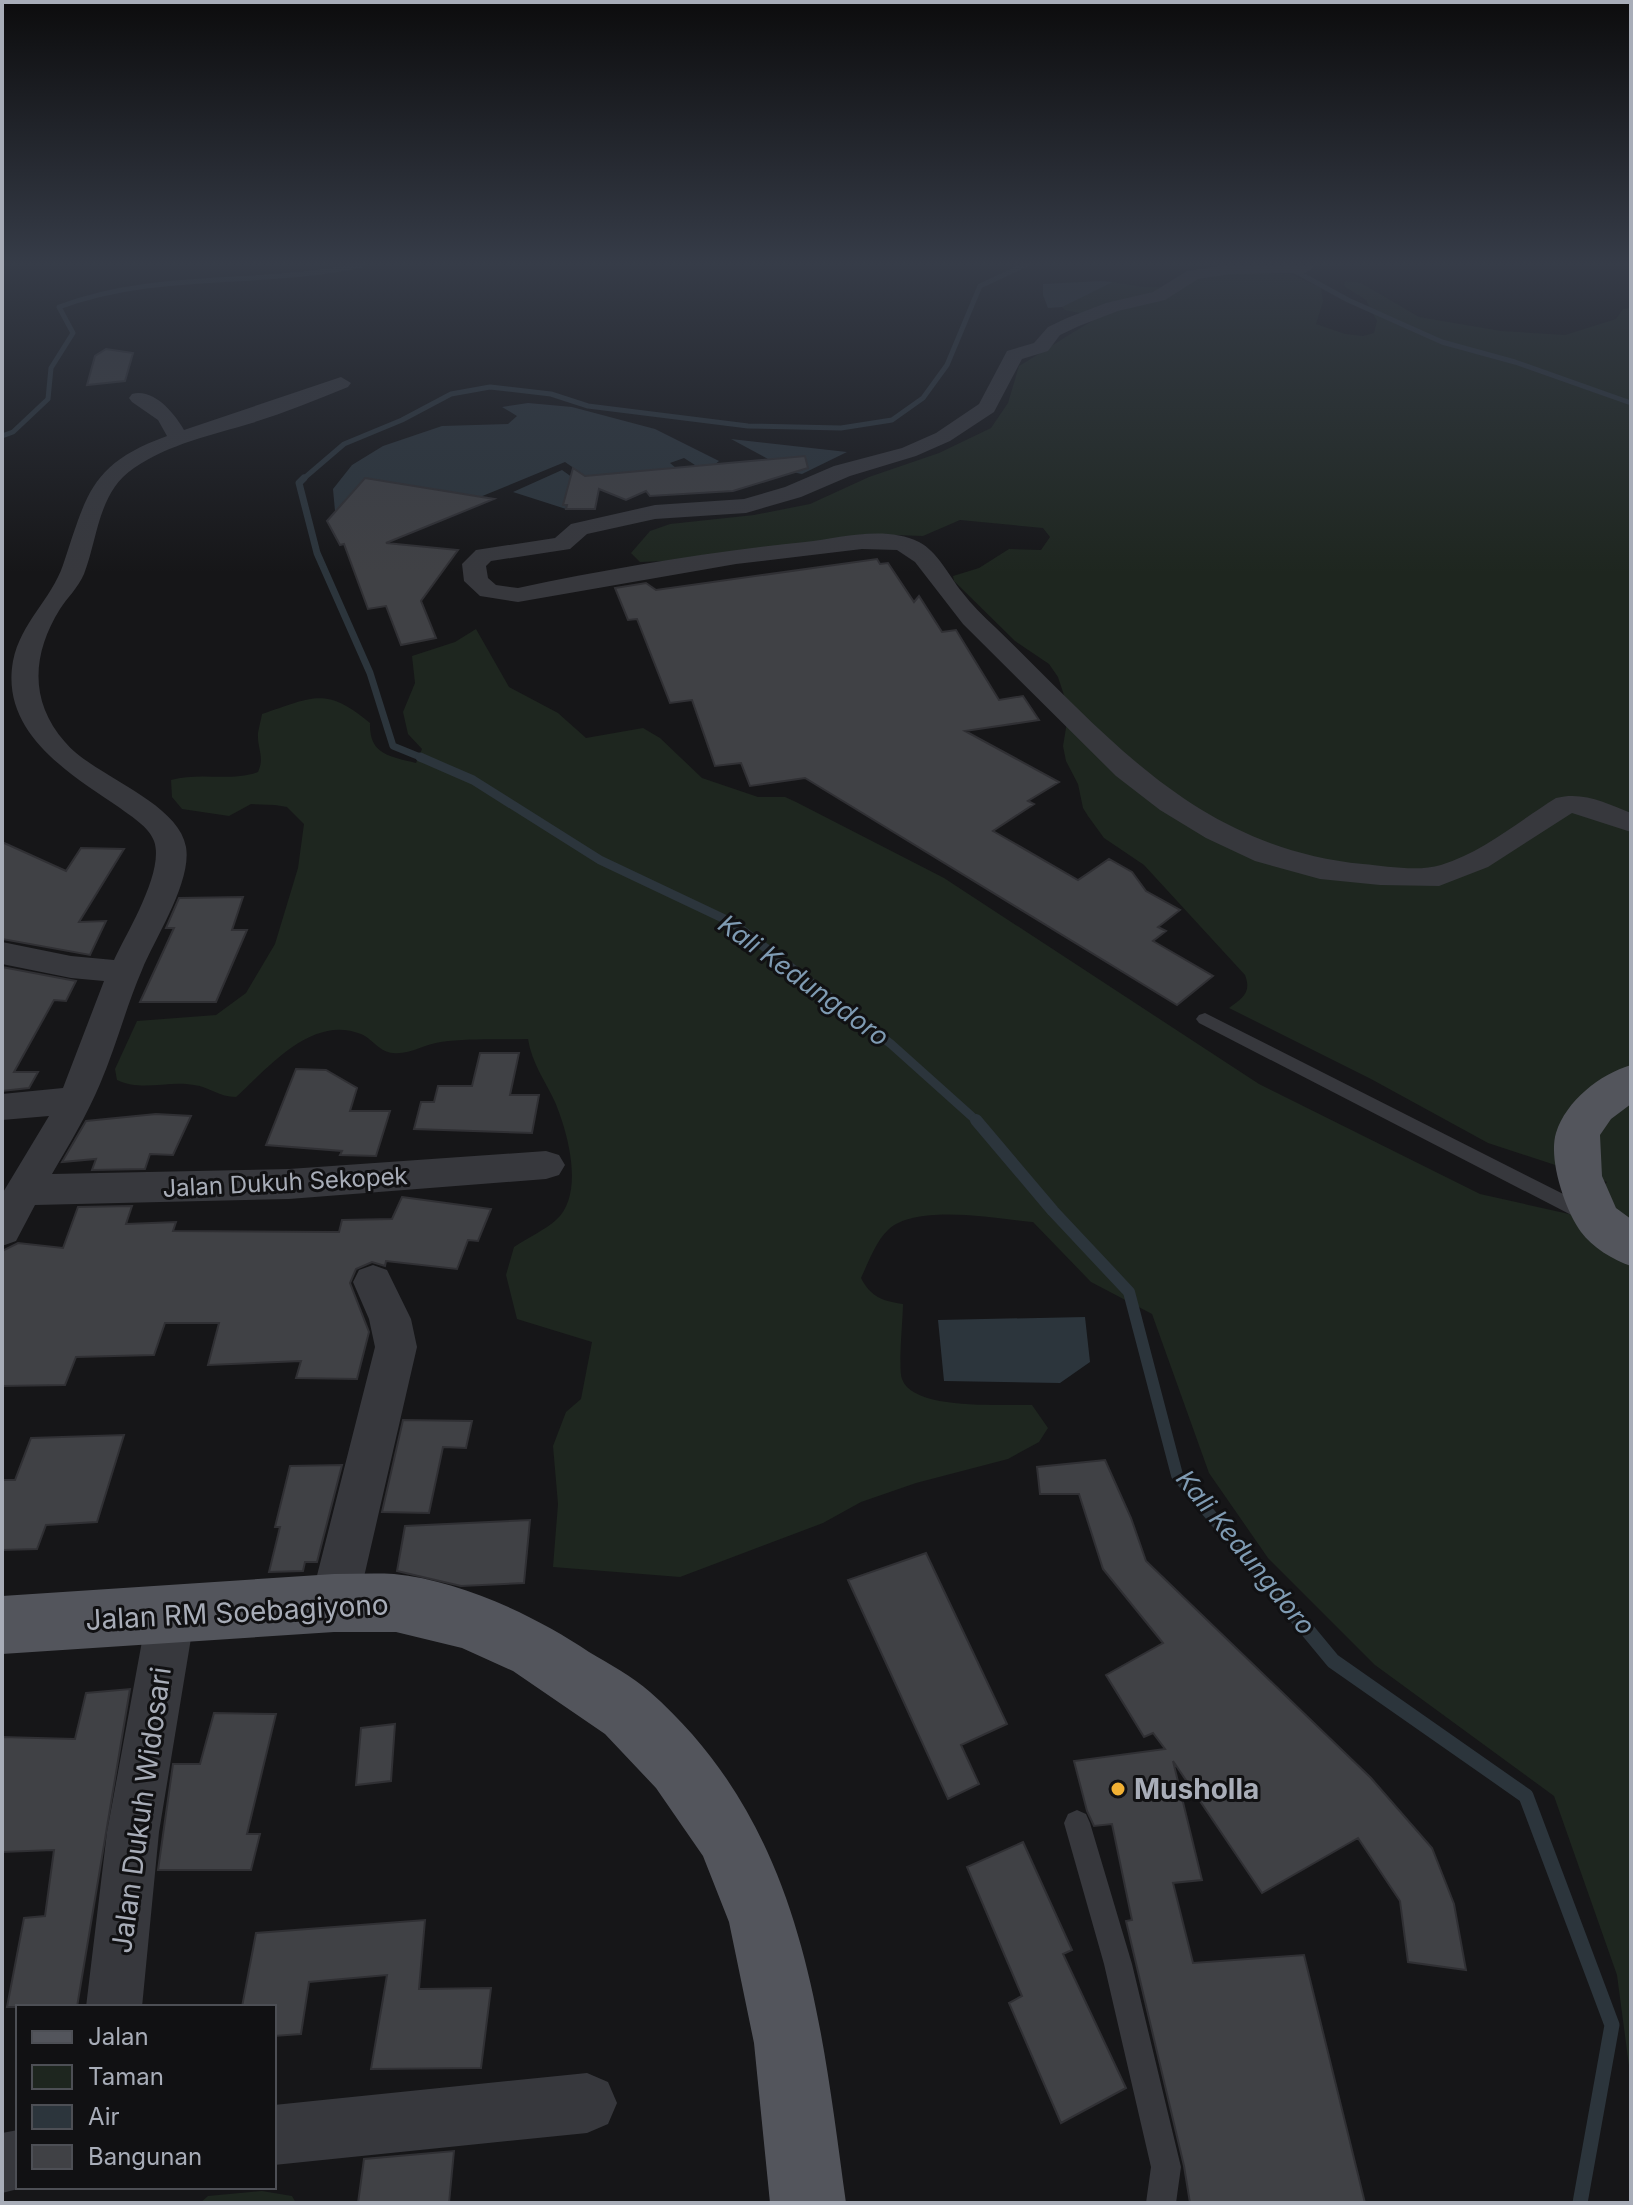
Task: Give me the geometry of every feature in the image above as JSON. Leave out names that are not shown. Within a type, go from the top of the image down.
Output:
[{"type":"main road","points":[[1614,1233],[1579,1176],[1578,1134],[1595,1107],[1631,1081]]},
{"type":"main road","name":"Jalan RM Soebagiyono","points":[[2,1625],[334,1603],[396,1603],[466,1620],[534,1650],[627,1712],[678,1766],[726,1834],[763,1922],[789,2043],[808,2203]]},
{"type":"street","points":[[1007,368],[987,408],[943,437],[909,452],[842,471],[793,492],[746,506],[655,512],[579,529],[562,544],[484,555],[474,564],[476,581],[489,591],[518,595],[711,558],[855,543],[897,543],[919,554],[956,601],[1100,749],[1178,811],[1220,835],[1306,868],[1342,874],[1443,876],[1477,861],[1566,804],[1583,804],[1631,823]]},
{"type":"street","points":[[2,1230],[75,1100],[100,1042],[124,972],[160,897],[171,848],[166,830],[150,815],[72,765],[56,750],[33,718],[24,690],[23,671],[33,633],[71,578],[93,506],[105,484],[124,464],[179,439],[302,400],[341,383]]},
{"type":"street","points":[[139,398],[166,416],[179,439]]},
{"type":"street","points":[[2,953],[71,967],[124,972]]},
{"type":"street","points":[[2,1107],[75,1100]]},
{"type":"street","name":"Jalan Dukuh Sekopek","points":[[23,1190],[289,1184],[546,1165]]},
{"type":"street","points":[[334,1603],[396,1347],[390,1319],[373,1282]]},
{"type":"street","name":"Jalan Dukuh Widosari","points":[[114,2005],[133,1832],[171,1614]]},
{"type":"street","points":[[276,2135],[587,2103]]},
{"type":"lane","points":[[1205,1019],[1614,1233]]},
{"type":"lane","points":[[1077,1823],[1118,1964],[1166,2167],[1161,2203]]},
{"type":"green space","points":[[1018,368],[1631,368],[1631,2081],[1617,1975],[1554,1796],[1375,1665],[1268,1558],[1209,1473],[1152,1314],[1091,1282],[1033,1222],[937,1215],[901,1222],[880,1240],[861,1278],[878,1297],[903,1304],[901,1373],[910,1389],[923,1396],[960,1404],[1032,1405],[1048,1428],[1039,1442],[1008,1459],[916,1483],[861,1502],[823,1523],[680,1577],[553,1567],[558,1504],[553,1446],[566,1412],[581,1399],[592,1342],[517,1319],[506,1275],[514,1247],[552,1224],[565,1209],[572,1179],[565,1130],[532,1056],[528,1039],[452,1041],[393,1053],[361,1034],[343,1030],[325,1031],[292,1047],[236,1097],[194,1085],[146,1086],[117,1080],[115,1069],[137,1021],[216,1015],[246,993],[275,944],[298,868],[304,824],[287,807],[251,804],[229,816],[182,809],[172,797],[171,780],[258,772],[261,757],[258,733],[262,714],[319,698],[342,704],[370,723],[377,748],[416,763],[422,749],[408,734],[403,712],[415,683],[412,656],[455,642],[476,629],[509,687],[558,713],[586,738],[643,728],[660,738],[702,778],[758,797],[785,797],[944,878],[1259,1084],[1480,1194],[1578,1216],[1607,1182],[1488,1143],[1371,1079],[1229,1008],[1246,991],[1245,975],[1144,865],[1104,838],[1083,808],[1078,784],[1066,761],[1063,746],[1069,710],[1058,677],[1049,664],[1015,641],[954,581],[953,576],[979,568],[1009,549],[1041,550],[1050,537],[1043,528],[960,520],[923,536],[866,534],[693,560],[640,562],[631,553],[650,531],[670,524],[754,515],[810,504],[869,477],[939,453],[991,428],[1008,403]]},
{"type":"green space","points":[[262,2191],[292,2196],[296,2203],[200,2203],[208,2196]]},
{"type":"water","points":[[528,403],[572,407],[655,429],[719,461],[713,466],[695,465],[684,458],[670,463],[676,468],[628,472],[594,482],[565,462],[480,497],[366,478],[335,511],[333,489],[352,465],[383,446],[442,426],[508,424],[517,416],[502,407]]},
{"type":"water","points":[[731,439],[847,452],[802,474],[792,472]]},
{"type":"water","points":[[562,470],[583,485],[566,509],[513,492]]},
{"type":"water","points":[[1085,1317],[1090,1362],[1060,1383],[944,1381],[938,1320]]},
{"type":"building","points":[[92,368],[129,368],[125,381],[87,385]]},
{"type":"building","points":[[805,456],[808,468],[733,491],[650,496],[646,491],[626,500],[599,489],[595,509],[566,509],[567,505],[563,505],[573,468],[585,476]]},
{"type":"building","points":[[365,478],[494,499],[386,543],[458,550],[421,601],[436,638],[401,645],[386,606],[368,609],[344,544],[340,545],[327,521]]},
{"type":"building","points":[[877,559],[880,564],[888,563],[914,602],[919,596],[942,632],[956,630],[999,700],[1023,696],[1039,720],[965,731],[1059,782],[1028,801],[1034,804],[993,831],[1078,880],[1109,859],[1132,872],[1146,891],[1180,910],[1158,927],[1166,931],[1153,941],[1213,976],[1177,1005],[805,778],[750,786],[741,763],[715,766],[692,700],[670,703],[637,619],[628,620],[615,588],[646,583],[656,590]]},
{"type":"building","points":[[2,842],[66,871],[81,848],[124,849],[79,922],[106,921],[90,955],[2,939]]},
{"type":"building","points":[[243,897],[232,930],[247,930],[216,1002],[140,1002],[174,928],[166,928],[179,898]]},
{"type":"building","points":[[2,967],[76,981],[66,1001],[54,1000],[14,1072],[38,1072],[29,1088],[2,1091]]},
{"type":"building","points":[[480,1053],[519,1053],[510,1095],[539,1095],[532,1133],[414,1129],[421,1102],[434,1102],[438,1086],[472,1086]]},
{"type":"building","points":[[296,1069],[326,1070],[357,1088],[350,1111],[390,1111],[376,1156],[340,1155],[342,1151],[266,1145]]},
{"type":"building","points":[[156,1114],[191,1116],[173,1155],[150,1154],[145,1169],[92,1170],[96,1159],[62,1162],[86,1121]]},
{"type":"building","points":[[402,1197],[491,1209],[478,1241],[468,1240],[457,1269],[386,1261],[385,1266],[372,1262],[356,1269],[350,1283],[369,1332],[357,1379],[296,1378],[301,1361],[208,1365],[219,1323],[165,1323],[154,1355],[76,1357],[65,1385],[2,1386],[2,1251],[18,1243],[63,1248],[78,1207],[132,1206],[126,1224],[176,1222],[173,1231],[339,1232],[342,1220],[392,1219]]},
{"type":"building","points":[[403,1420],[472,1421],[466,1448],[443,1447],[429,1513],[382,1512]]},
{"type":"building","points":[[124,1435],[97,1522],[46,1525],[37,1549],[2,1550],[2,1480],[15,1480],[31,1438]]},
{"type":"building","points":[[1105,1460],[1146,1561],[1371,1778],[1432,1848],[1454,1904],[1466,1970],[1408,1962],[1400,1901],[1358,1838],[1262,1893],[1173,1761],[1202,1880],[1173,1883],[1193,1963],[1304,1955],[1365,2203],[1190,2203],[1126,1921],[1132,1920],[1112,1824],[1094,1826],[1074,1761],[1165,1749],[1153,1733],[1144,1737],[1106,1675],[1163,1643],[1103,1569],[1079,1494],[1040,1494],[1037,1467]]},
{"type":"building","points":[[342,1465],[317,1562],[305,1562],[303,1571],[269,1572],[280,1527],[275,1527],[290,1466]]},
{"type":"building","points":[[530,1520],[524,1583],[461,1586],[397,1571],[405,1526]]},
{"type":"building","points":[[926,1553],[1007,1724],[961,1745],[979,1784],[948,1799],[848,1580]]},
{"type":"building","points":[[130,1689],[77,2005],[7,2007],[24,1918],[45,1916],[54,1850],[2,1852],[2,1737],[75,1739],[86,1693]]},
{"type":"building","points":[[214,1713],[276,1714],[247,1834],[260,1834],[251,1870],[158,1870],[173,1764],[200,1764]]},
{"type":"building","points":[[395,1724],[391,1781],[356,1785],[361,1728]]},
{"type":"building","points":[[1023,1842],[1072,1950],[1063,1954],[1126,2088],[1061,2123],[1009,2003],[1022,1996],[967,1867]]},
{"type":"building","points":[[425,1920],[419,1989],[491,1988],[481,2068],[371,2069],[387,1975],[309,1982],[301,2034],[276,2036],[276,2005],[242,2005],[256,1933]]},
{"type":"building","points":[[454,2151],[449,2203],[358,2203],[364,2159]]},
{"type":"waterway","points":[[2,436],[13,432],[48,399],[51,368]]},
{"type":"waterway","name":"Kali Kedungdoro","points":[[302,480],[344,444],[402,420],[451,394],[490,387],[551,394],[588,406],[748,426],[841,428],[892,420],[923,398],[945,368]]},
{"type":"waterway","points":[[1532,368],[1631,403]]},
{"type":"waterway","name":"Kali Kedungdoro","points":[[302,480],[299,483],[317,553],[370,673],[393,746],[425,759]]},
{"type":"waterway","name":"Kali Kedungdoro","points":[[420,757],[473,780],[600,860],[733,923],[891,1044],[977,1121]]},
{"type":"waterway","name":"Kali Kedungdoro","points":[[977,1121],[1053,1211],[1129,1292],[1177,1475],[1276,1593]]},
{"type":"waterway","name":"Kali Kedungdoro","points":[[1275,1591],[1333,1661],[1526,1796],[1612,2025],[1580,2203]]},
{"type":"place","name":"Musholla","points":[[1118,1789]]}]
